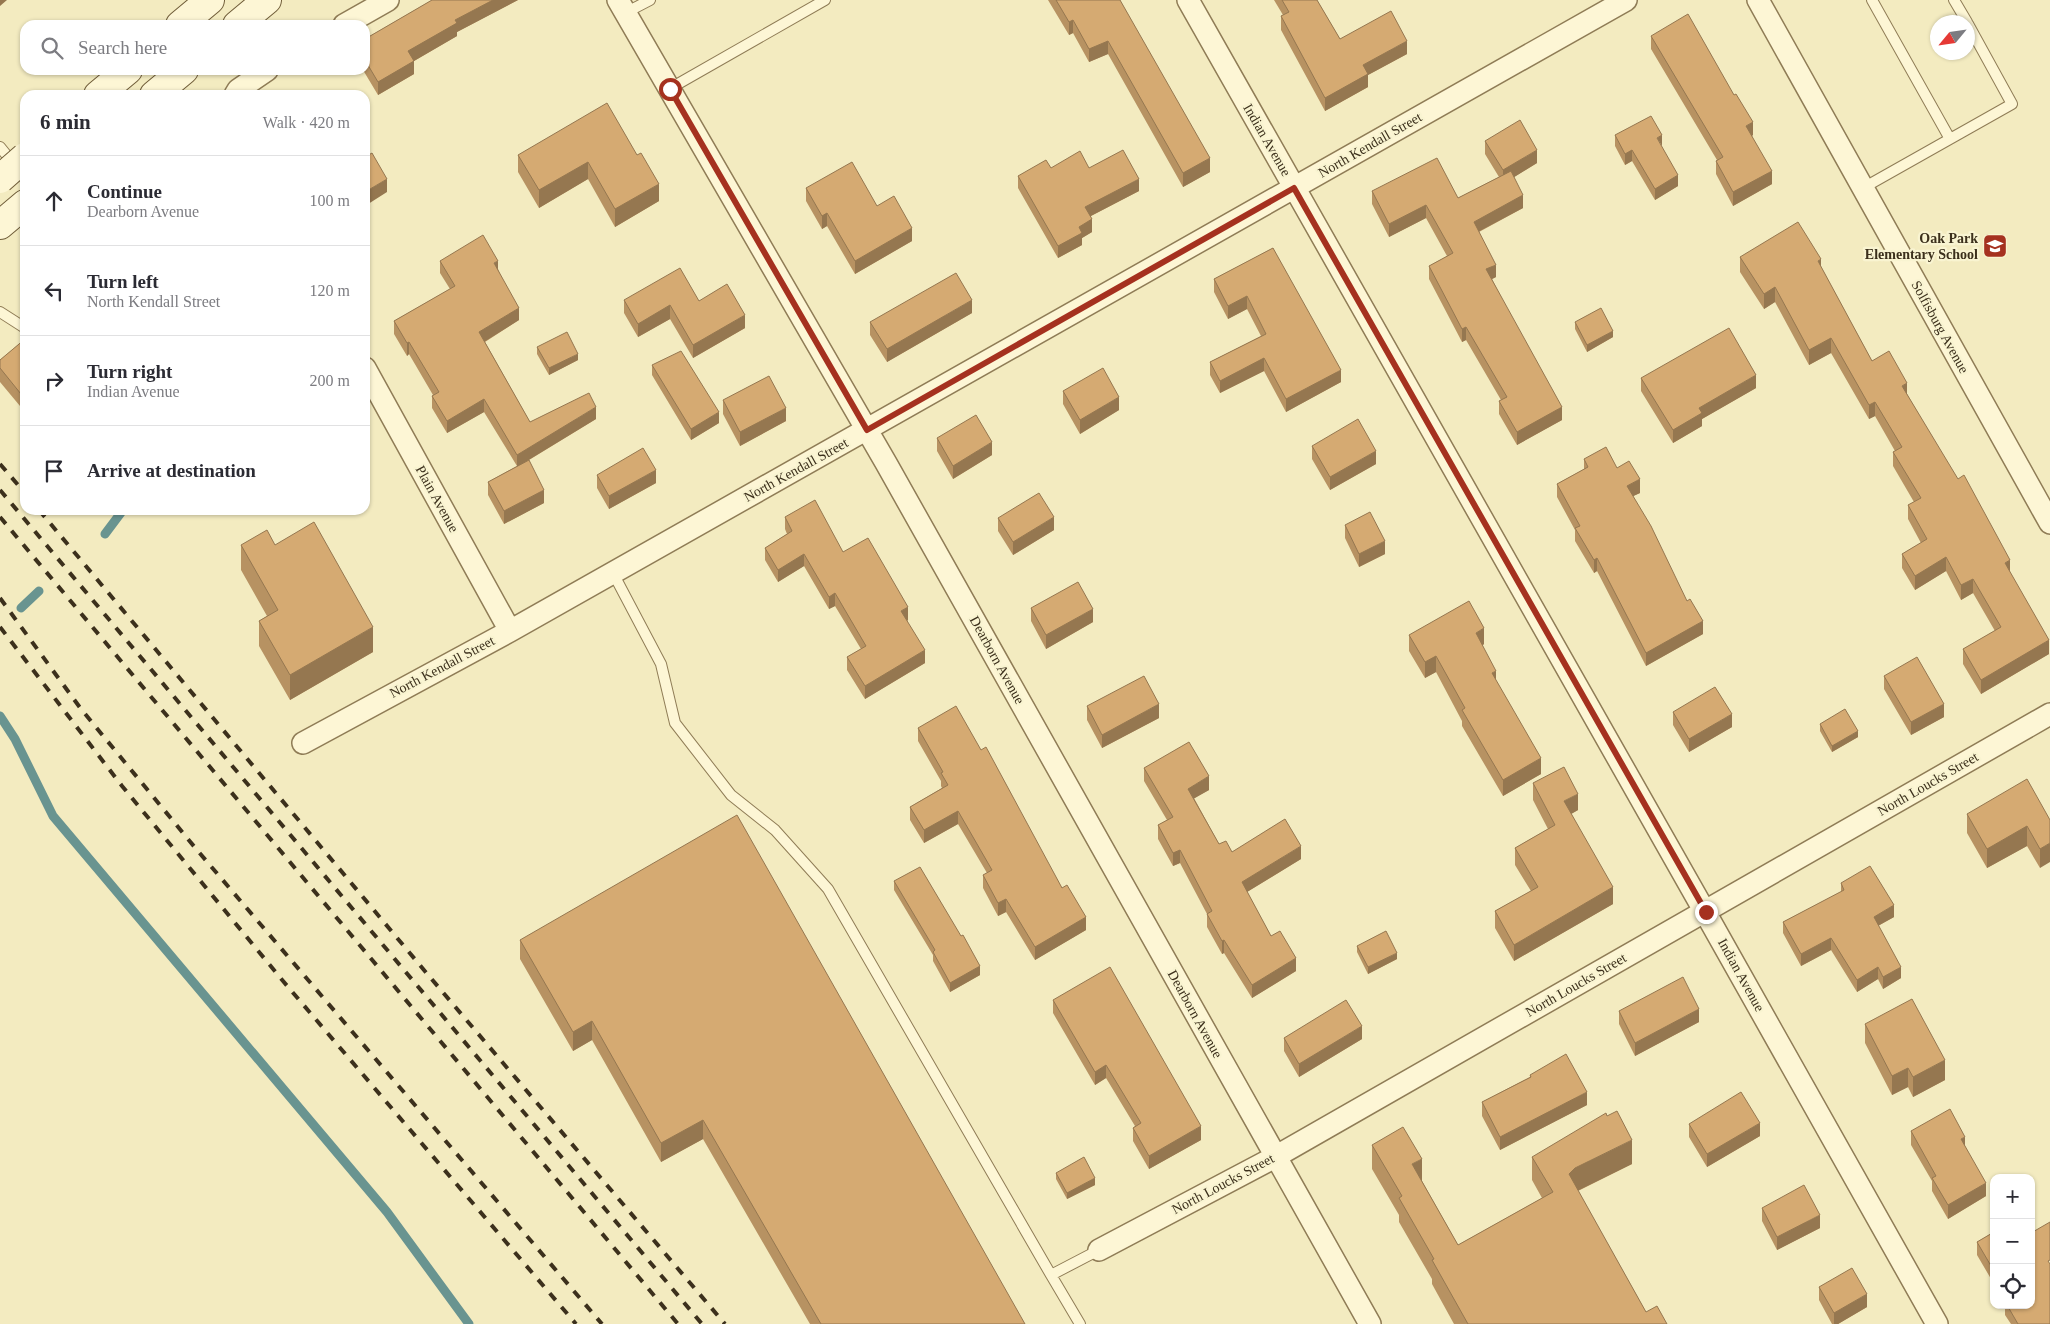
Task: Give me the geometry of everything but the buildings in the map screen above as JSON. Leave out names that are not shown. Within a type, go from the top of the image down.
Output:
[{"type":"main road","points":[[186,20],[210,0]]},
{"type":"main road","points":[[243,20],[266,0]]},
{"type":"main road","points":[[104,90],[122,75]]},
{"type":"main road","points":[[160,90],[178,75]]},
{"type":"main road","points":[[0,179],[20,161]]},
{"type":"main road","points":[[0,225],[20,208]]},
{"type":"street","points":[[353,20],[388,0]]},
{"type":"street","name":"Indian Avenue","points":[[1188,0],[1706,912],[1937,1324]]},
{"type":"street","name":"North Kendall Street","points":[[303,743],[510,631],[1626,0]]},
{"type":"street","name":"Solfisburg Avenue","points":[[1758,0],[2050,523]]},
{"type":"street","name":"Dearborn Avenue","points":[[622,7],[867,430],[1370,1324]]},
{"type":"street","points":[[238,90],[260,75]]},
{"type":"street","name":"Plain Avenue","points":[[370,377],[510,631]]},
{"type":"street","name":"North Loucks Street","points":[[1099,1250],[1275,1156],[1706,912],[2050,714]]},
{"type":"lane","points":[[622,7],[650,0]]},
{"type":"lane","points":[[670,89],[825,0]]},
{"type":"lane","points":[[1872,0],[1950,139]]},
{"type":"lane","points":[[1954,0],[1962,15]]},
{"type":"lane","points":[[1863,188],[2012,104],[1975,37]]},
{"type":"lane","points":[[0,147],[20,172]]},
{"type":"lane","points":[[0,312],[20,325]]},
{"type":"lane","points":[[613,573],[661,664],[675,723],[731,795],[775,830],[828,889],[1080,1324]]},
{"type":"lane","points":[[1051,1275],[1099,1250]]},
{"type":"waterway","points":[[105,534],[119,515]]},
{"type":"waterway","points":[[21,608],[39,591]]},
{"type":"waterway","points":[[0,716],[15,739],[53,816],[387,1212],[469,1324]]},
{"type":"railway","points":[[0,464],[20,487]]},
{"type":"railway","points":[[0,490],[20,514]]},
{"type":"railway","points":[[21,515],[702,1324]]},
{"type":"railway","points":[[43,515],[429,976],[725,1324]]},
{"type":"railway","points":[[0,517],[678,1324]]},
{"type":"railway","points":[[0,598],[81,709],[197,850],[602,1324]]},
{"type":"railway","points":[[0,627],[122,786],[283,981],[576,1324]]},
{"type":"place","name":"Oak Park Elementary School","points":[[1995,246]]},
{"type":"route","points":[[670,89],[867,430],[1294,188],[1706,912]]}]
